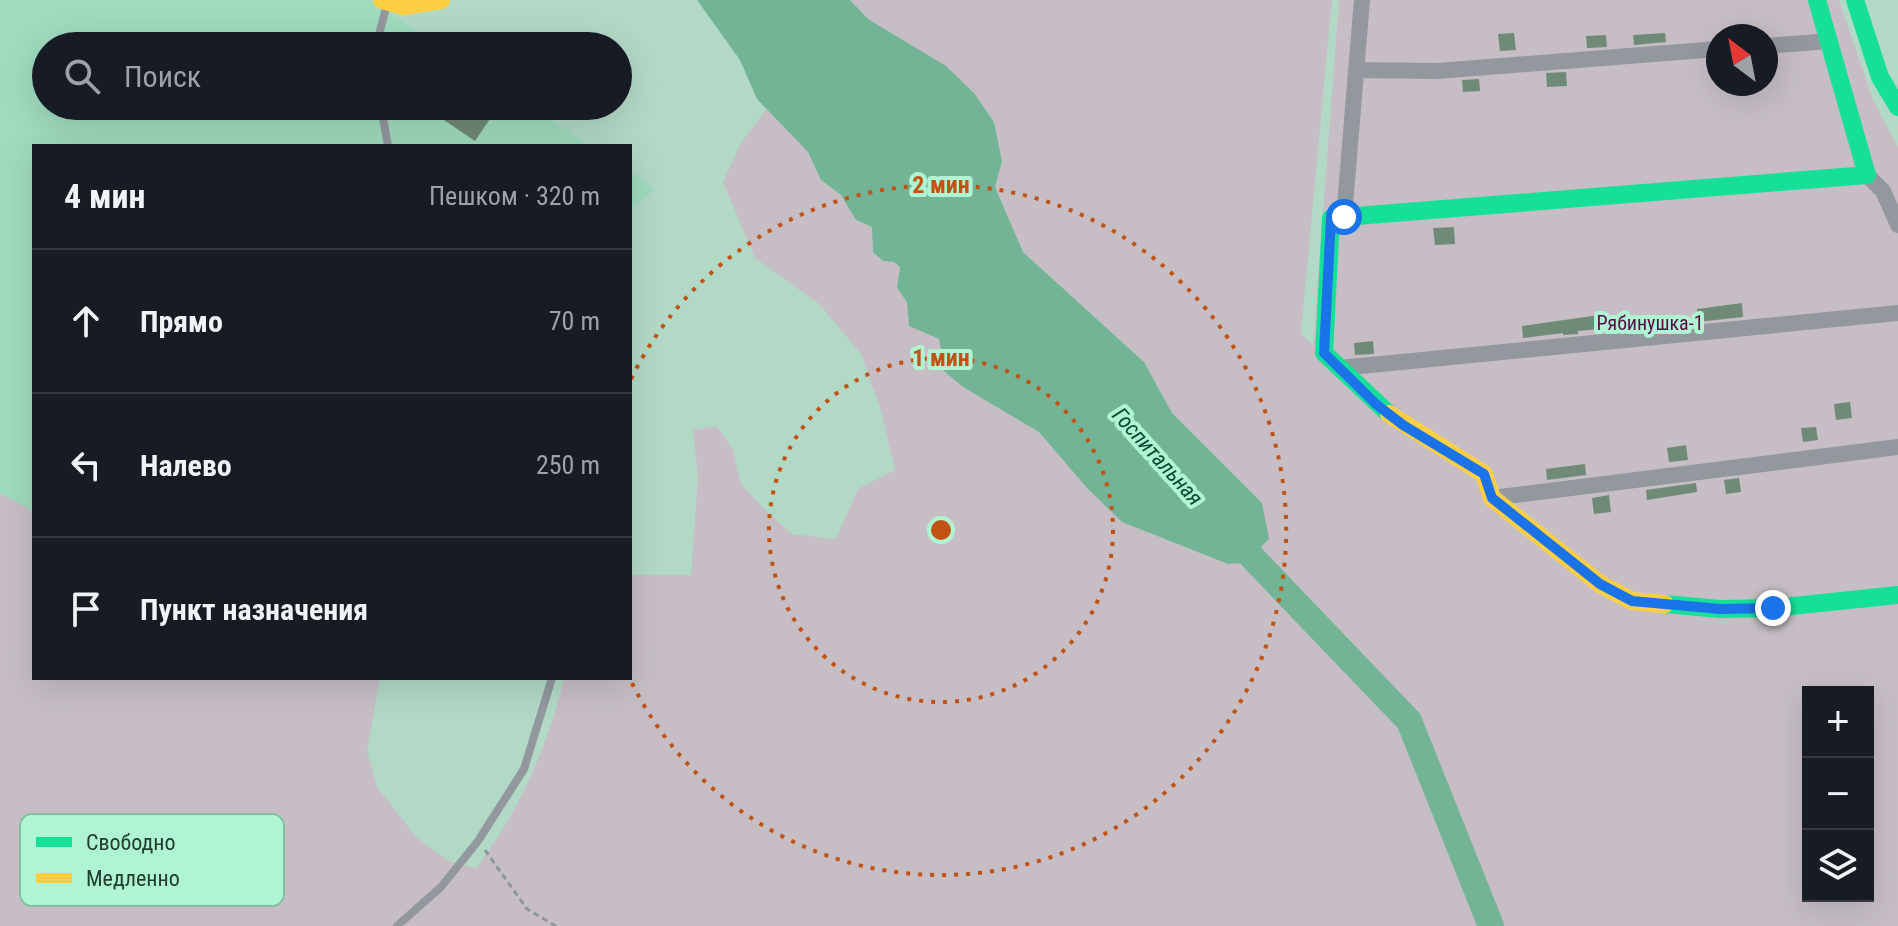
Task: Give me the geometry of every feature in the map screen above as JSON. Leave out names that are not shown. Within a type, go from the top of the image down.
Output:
[{"type":"street","points":[[384,2],[418,7],[441,0]]},
{"type":"street","points":[[1344,217],[1362,0]]},
{"type":"street","points":[[1817,0],[1867,175],[1883,191],[1898,225]]},
{"type":"street","points":[[1855,0],[1880,77],[1898,107]]},
{"type":"street","points":[[1778,45],[1829,41]]},
{"type":"street","points":[[1356,70],[1437,71],[1706,50]]},
{"type":"street","points":[[1867,175],[1331,218],[1324,353],[1377,405],[1403,425],[1484,474],[1492,498],[1600,584],[1632,601],[1747,609],[1898,595]]},
{"type":"street","points":[[1340,368],[1898,313]]},
{"type":"street","points":[[1492,498],[1898,447]]},
{"type":"lane","points":[[379,32],[384,2]]},
{"type":"lane","points":[[383,120],[388,144]]},
{"type":"lane","points":[[397,926],[441,887],[478,841],[524,769],[551,680]]},
{"type":"path","points":[[478,841],[527,909],[556,926]]},
{"type":"shaded area","points":[[0,0],[370,0],[418,32],[32,32],[32,120],[551,120],[587,144],[32,144],[32,520],[0,507]]},
{"type":"shaded area","points":[[632,173],[655,189],[632,208]]},
{"type":"green space","name":"Рябинушка-1","points":[[850,0],[1332,0],[1301,333],[1313,345],[1339,0],[1839,0],[1873,100],[1898,147],[1898,926],[0,926],[0,493],[32,511],[32,680],[380,680],[367,751],[377,787],[417,838],[450,862],[476,868],[505,825],[530,778],[550,728],[564,680],[632,680],[632,575],[691,575],[698,477],[693,430],[716,426],[733,449],[741,484],[792,534],[836,539],[858,489],[895,470],[881,411],[861,354],[818,303],[755,258],[723,182],[741,143],[768,107],[809,152],[821,180],[841,195],[856,220],[872,227],[900,267],[897,288],[907,302],[909,326],[939,339],[942,355],[963,387],[1039,432],[1087,488],[1122,522],[1228,564],[1262,503],[1172,413],[1144,362],[1023,252],[995,187],[1002,161],[994,122],[974,93],[946,66],[868,19]]},
{"type":"water","points":[[697,0],[850,0],[868,19],[946,66],[974,93],[994,122],[1002,161],[995,187],[1023,252],[1144,362],[1172,413],[1262,503],[1269,539],[1245,563],[1228,564],[1122,522],[1087,488],[1039,432],[963,387],[938,366],[942,355],[939,339],[909,326],[907,302],[897,288],[900,267],[894,262],[883,261],[873,252],[872,227],[856,220],[841,195],[821,180],[808,152],[757,99],[740,60]]},
{"type":"building","points":[[1514,33],[1516,50],[1500,51],[1498,34]]},
{"type":"building","points":[[1665,33],[1666,42],[1634,45],[1633,35]]},
{"type":"building","points":[[1606,35],[1607,47],[1587,48],[1586,36]]},
{"type":"building","points":[[1566,72],[1567,86],[1547,87],[1546,73]]},
{"type":"building","points":[[1479,79],[1480,91],[1463,92],[1462,80]]},
{"type":"building","points":[[444,120],[489,120],[475,141]]},
{"type":"building","points":[[1454,227],[1455,244],[1435,245],[1433,228]]},
{"type":"building","points":[[1742,303],[1743,317],[1698,322],[1697,309]]},
{"type":"building","points":[[1599,315],[1600,329],[1578,331],[1578,334],[1523,338],[1522,326]]},
{"type":"building","points":[[1373,341],[1374,354],[1355,355],[1354,343]]},
{"type":"building","points":[[1850,402],[1852,418],[1836,420],[1834,404]]},
{"type":"building","points":[[1816,427],[1818,440],[1803,442],[1801,428]]},
{"type":"building","points":[[1686,445],[1688,460],[1669,462],[1667,448]]},
{"type":"building","points":[[1585,464],[1586,475],[1547,480],[1546,469]]},
{"type":"building","points":[[1739,478],[1741,492],[1726,494],[1724,480]]},
{"type":"building","points":[[1696,483],[1697,492],[1647,500],[1646,490]]},
{"type":"building","points":[[1609,495],[1611,512],[1594,514],[1592,498]]},
{"type":"waterway","name":"Госпитальная","points":[[1227,531],[1409,721],[1491,926]]},
{"type":"traffic: fast","points":[[1389,414],[1324,353],[1331,218],[1867,175],[1817,0]]},
{"type":"traffic: fast","points":[[1855,0],[1880,77],[1898,107]]},
{"type":"traffic: fast","points":[[1665,604],[1720,609],[1773,608],[1898,595]]},
{"type":"traffic: slow","points":[[382,0],[404,6],[441,0]]},
{"type":"traffic: slow","points":[[1389,414],[1484,474],[1492,498],[1600,584],[1632,601],[1665,604]]},
{"type":"route","points":[[1344,217],[1331,218],[1324,353],[1377,405],[1403,425],[1484,474],[1492,498],[1600,584],[1632,601],[1720,609],[1773,608]]}]
